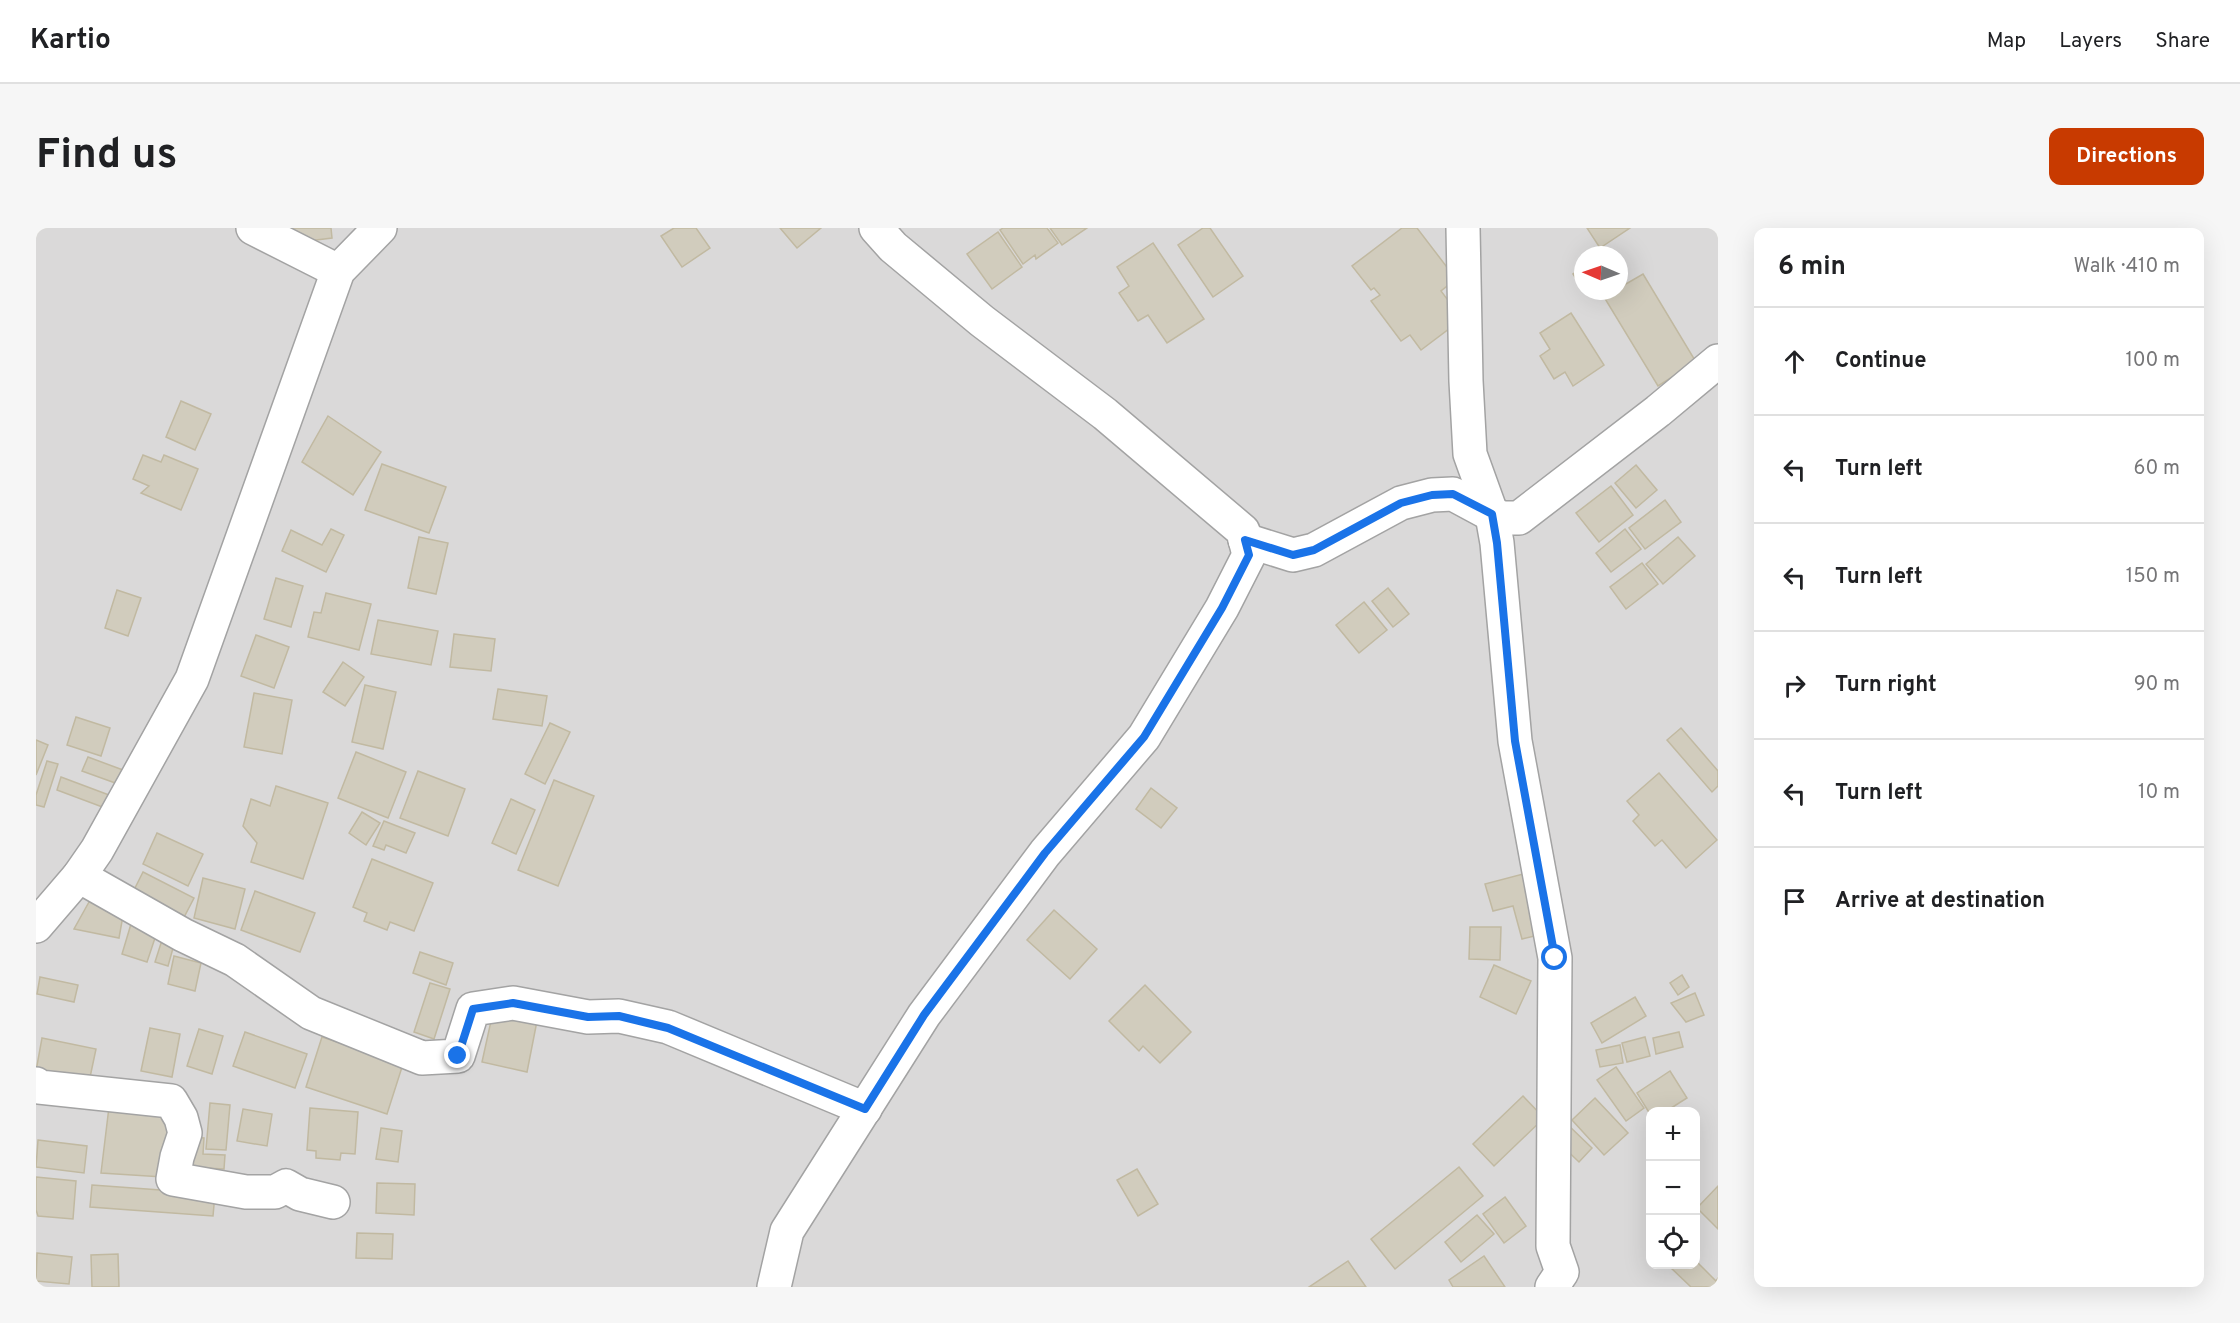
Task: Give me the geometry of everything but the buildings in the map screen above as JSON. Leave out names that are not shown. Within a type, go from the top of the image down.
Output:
[{"type":"street","points":[[253,228],[338,271]]},
{"type":"street","points":[[36,926],[79,876],[97,850],[192,679],[338,271],[380,228]]},
{"type":"street","points":[[774,1287],[787,1231],[924,1015],[1037,863],[1144,737],[1222,608],[1249,555],[1243,531],[1105,414],[982,321],[893,247],[876,228]]},
{"type":"street","points":[[1463,228],[1470,454],[1492,514],[1497,543],[1515,741],[1555,958],[1553,1246],[1562,1272],[1552,1287]]},
{"type":"street","points":[[1245,540],[1293,555],[1314,550],[1401,503],[1432,495],[1453,494],[1492,514],[1504,518],[1519,518],[1718,362]]},
{"type":"street","points":[[79,876],[183,935],[235,960],[311,1014],[422,1058],[458,1056],[473,1009],[513,1003],[588,1017],[619,1016],[668,1028],[865,1109]]},
{"type":"street","points":[[36,1084],[39,1087],[171,1101],[181,1118],[185,1133],[177,1157],[174,1179],[246,1192],[274,1192],[286,1186],[300,1194],[333,1202]]},
{"type":"shaded area","points":[[36,228],[1718,228],[1718,1287],[36,1287]]},
{"type":"route","points":[[458,1056],[473,1009],[513,1003],[588,1017],[619,1016],[668,1028],[865,1109],[924,1015],[1045,853],[1144,737],[1222,608],[1249,555],[1245,540],[1293,555],[1314,550],[1401,503],[1432,495],[1453,494],[1492,514],[1497,543],[1515,741],[1555,958]]}]
